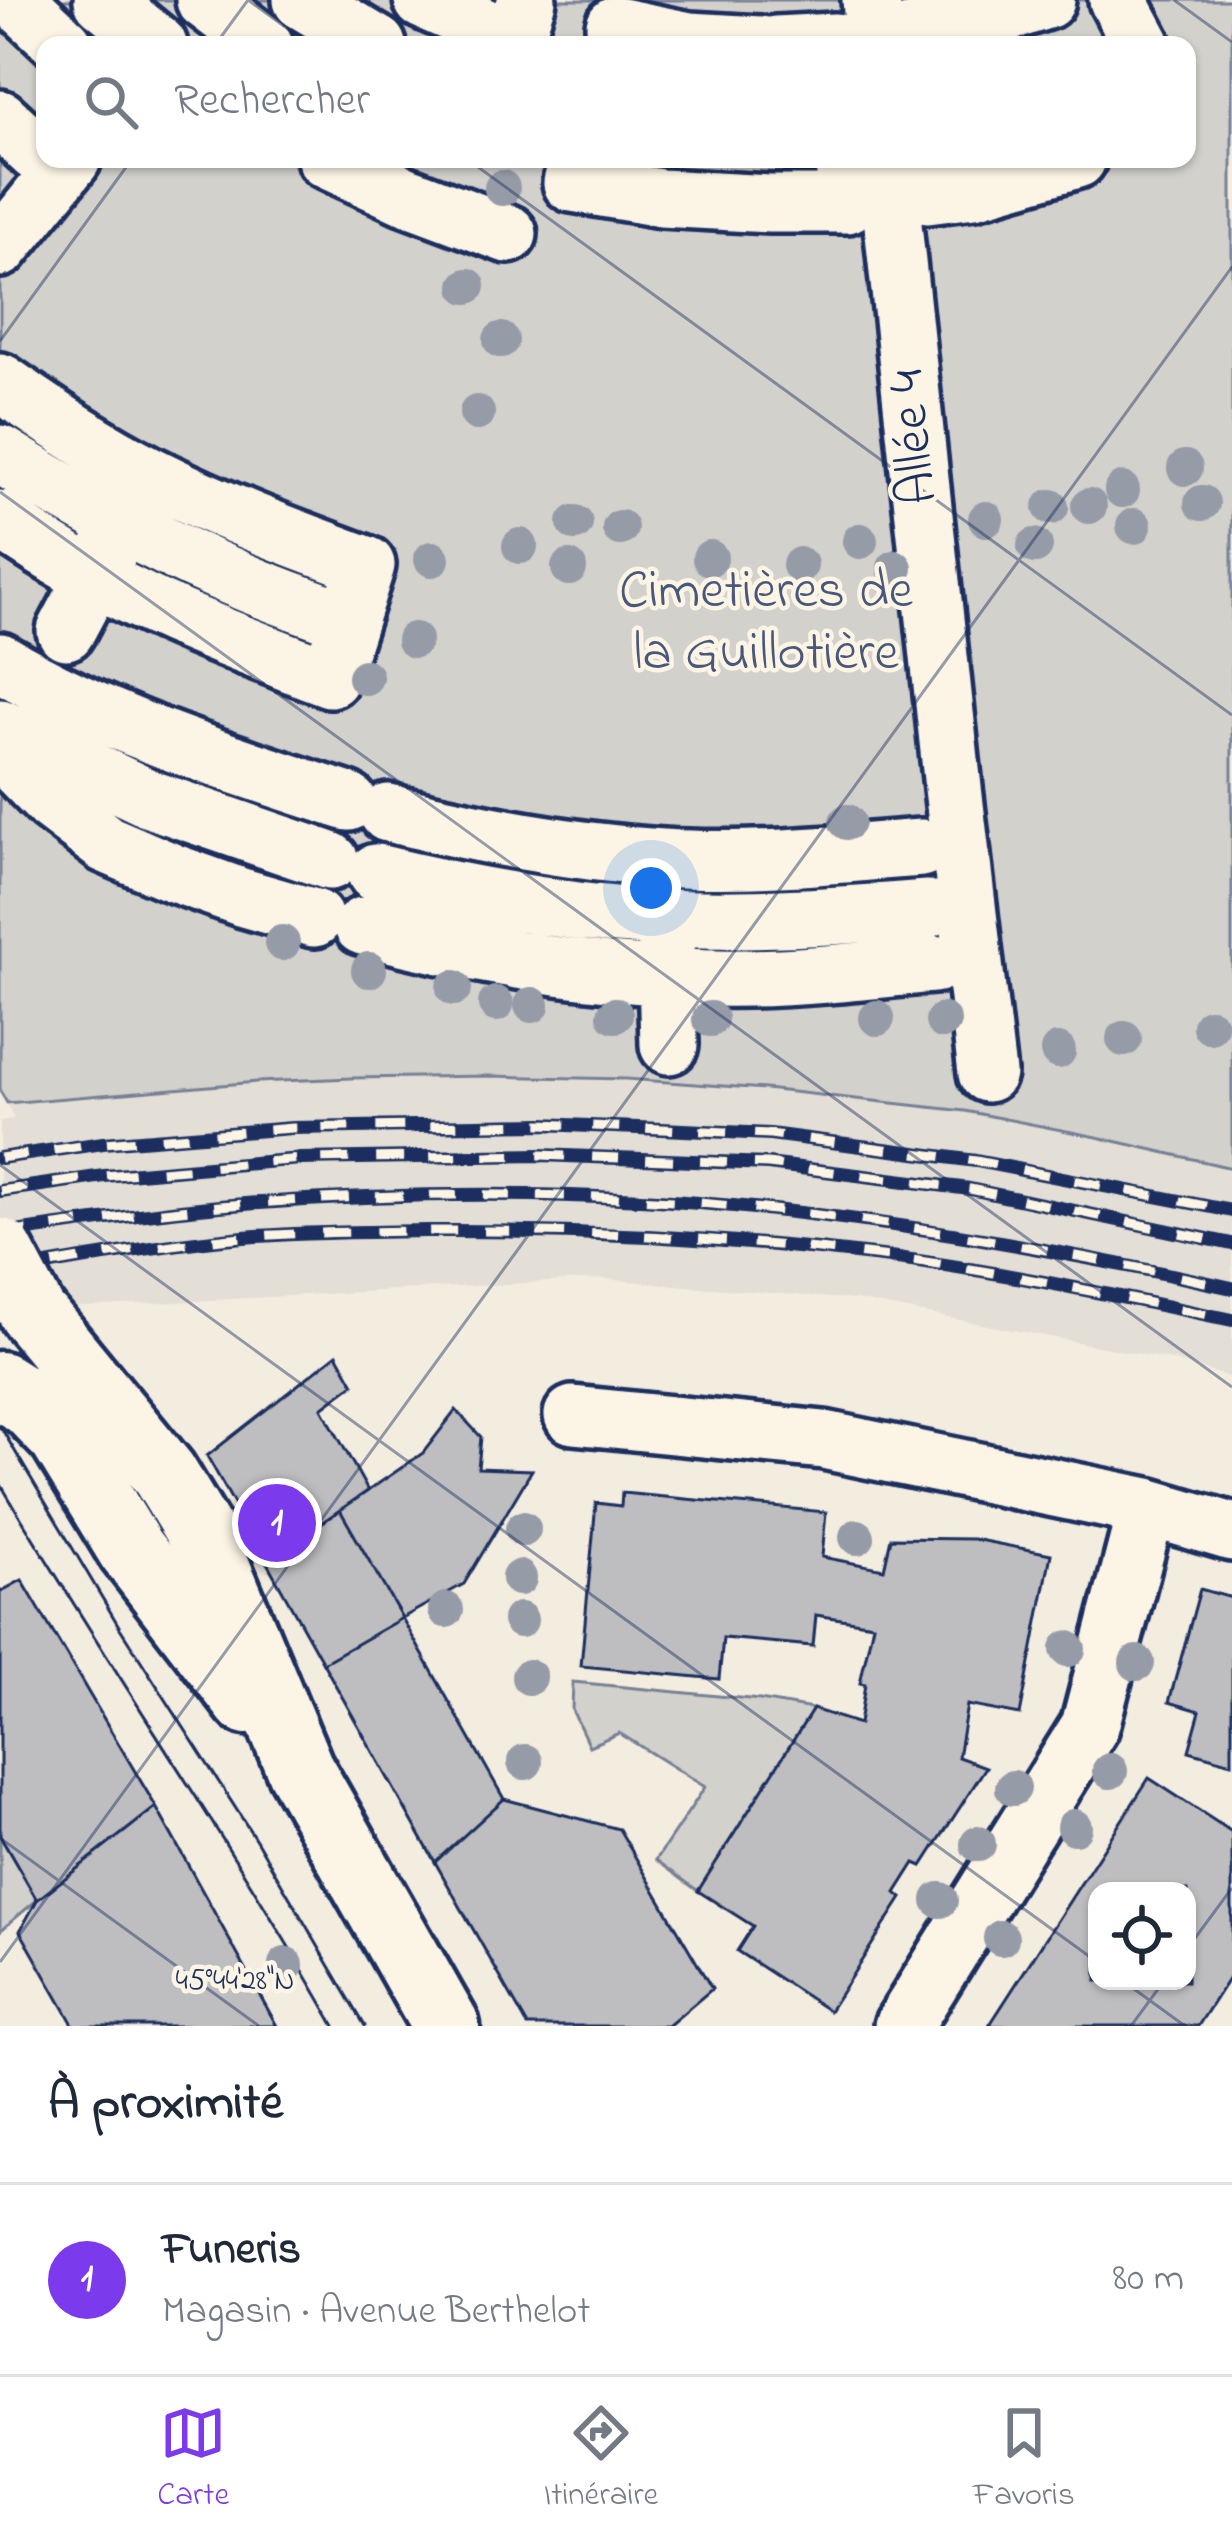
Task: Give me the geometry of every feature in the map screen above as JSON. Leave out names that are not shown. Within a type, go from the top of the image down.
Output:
[{"type":"main road","points":[[0,1252],[45,1329],[164,1474],[208,1546],[300,1768],[446,2026]]},
{"type":"main road","points":[[45,1329],[46,1378],[10,1408],[62,1437],[131,1550],[300,1768]]},
{"type":"street","points":[[16,0],[54,36]]},
{"type":"street","points":[[103,0],[149,36]]},
{"type":"street","points":[[169,36],[202,0],[252,36]]},
{"type":"street","points":[[302,0],[363,36]]},
{"type":"street","points":[[383,36],[402,0]]},
{"type":"street","points":[[423,0],[505,36]]},
{"type":"street","points":[[515,36],[527,0]]},
{"type":"street","points":[[828,36],[994,16],[1046,0]]},
{"type":"street","points":[[615,24],[667,36]]},
{"type":"street","points":[[0,35],[36,71]]},
{"type":"street","points":[[0,248],[36,144]]},
{"type":"street","points":[[346,168],[508,234]]},
{"type":"street","points":[[576,168],[572,182],[661,198],[847,204],[845,168]]},
{"type":"street","name":"Allée 4","points":[[918,168],[953,788],[987,1072]]},
{"type":"street","points":[[920,168],[928,195],[974,189],[1046,168]]},
{"type":"street","points":[[0,382],[150,476],[366,565],[330,678],[228,639],[94,578],[0,519]]},
{"type":"street","points":[[0,454],[192,561],[349,620]]},
{"type":"street","points":[[66,631],[150,476]]},
{"type":"street","points":[[0,662],[119,722],[222,760],[368,807],[523,842],[665,858],[822,856],[921,848]]},
{"type":"street","points":[[0,728],[346,894],[436,946],[509,960],[667,976],[748,978],[860,971],[930,936],[849,916],[666,917],[590,912],[445,890],[346,894],[241,897],[106,844],[52,802],[0,750]]},
{"type":"street","points":[[665,858],[669,1045]]},
{"type":"street","points":[[573,1415],[824,1440],[1147,1507],[1232,1532]]},
{"type":"street","points":[[903,2026],[1090,1726],[1147,1507]]},
{"type":"shaded area","points":[[488,1076],[765,1089],[965,1111],[1232,1168],[1232,1378],[1171,1360],[855,1300],[603,1279],[66,1308],[0,1316],[0,1121],[14,1119],[7,1103],[257,1082]]},
{"type":"green space","name":"Cimetières de la Guillotière","points":[[0,0],[1232,0],[1232,1168],[965,1111],[626,1079],[352,1078],[7,1103],[0,1091]]},
{"type":"green space","points":[[573,1682],[813,1709],[698,1891],[656,1860],[705,1787],[619,1733],[589,1746],[572,1710]]},
{"type":"green space","points":[[0,1836],[37,1900],[0,1931]]},
{"type":"building","points":[[337,1354],[354,1384],[322,1408],[368,1491],[266,1561],[207,1456]]},
{"type":"building","points":[[456,1410],[481,1437],[478,1468],[532,1470],[464,1584],[402,1618],[340,1510],[423,1453]]},
{"type":"building","points":[[622,1493],[826,1512],[822,1557],[884,1569],[891,1538],[973,1539],[1051,1554],[1020,1715],[967,1705],[958,1757],[986,1767],[922,1866],[915,1863],[896,1893],[902,1898],[829,2011],[737,1951],[753,1926],[698,1891],[813,1709],[859,1724],[865,1684],[860,1683],[873,1624],[816,1615],[813,1646],[723,1638],[719,1679],[581,1666],[596,1503],[621,1506]]},
{"type":"building","points":[[340,1510],[402,1618],[323,1663],[266,1561]]},
{"type":"building","points":[[22,1580],[156,1807],[37,1900],[0,1836],[0,1592]]},
{"type":"building","points":[[1200,1589],[1232,1598],[1232,1763],[1189,1751],[1200,1711],[1169,1702]]},
{"type":"building","points":[[402,1618],[504,1799],[435,1862],[323,1663]]},
{"type":"building","points":[[1149,1778],[1232,1832],[1232,1973],[1198,2026],[989,2026]]},
{"type":"building","points":[[504,1799],[619,1829],[712,1989],[668,2026],[528,2026],[435,1862]]},
{"type":"building","points":[[156,1807],[277,2026],[74,2026],[20,1931],[37,1900]]},
{"type":"tram line","points":[[0,1426],[365,2026]]},
{"type":"tram line","points":[[0,1483],[335,2026]]},
{"type":"railway","points":[[0,1158],[103,1143],[292,1128],[542,1124],[662,1129],[770,1134],[976,1161],[1232,1211]]},
{"type":"railway","points":[[0,1191],[104,1176],[300,1159],[541,1155],[768,1164],[970,1189],[1232,1244]]},
{"type":"railway","points":[[0,1234],[184,1210],[309,1200],[439,1195],[635,1199],[764,1209],[941,1232],[1232,1288]]},
{"type":"railway","points":[[0,1273],[267,1235],[597,1234],[882,1256],[1232,1320]]},
{"type":"place","name":"Funeris","points":[[277,1523]]}]
